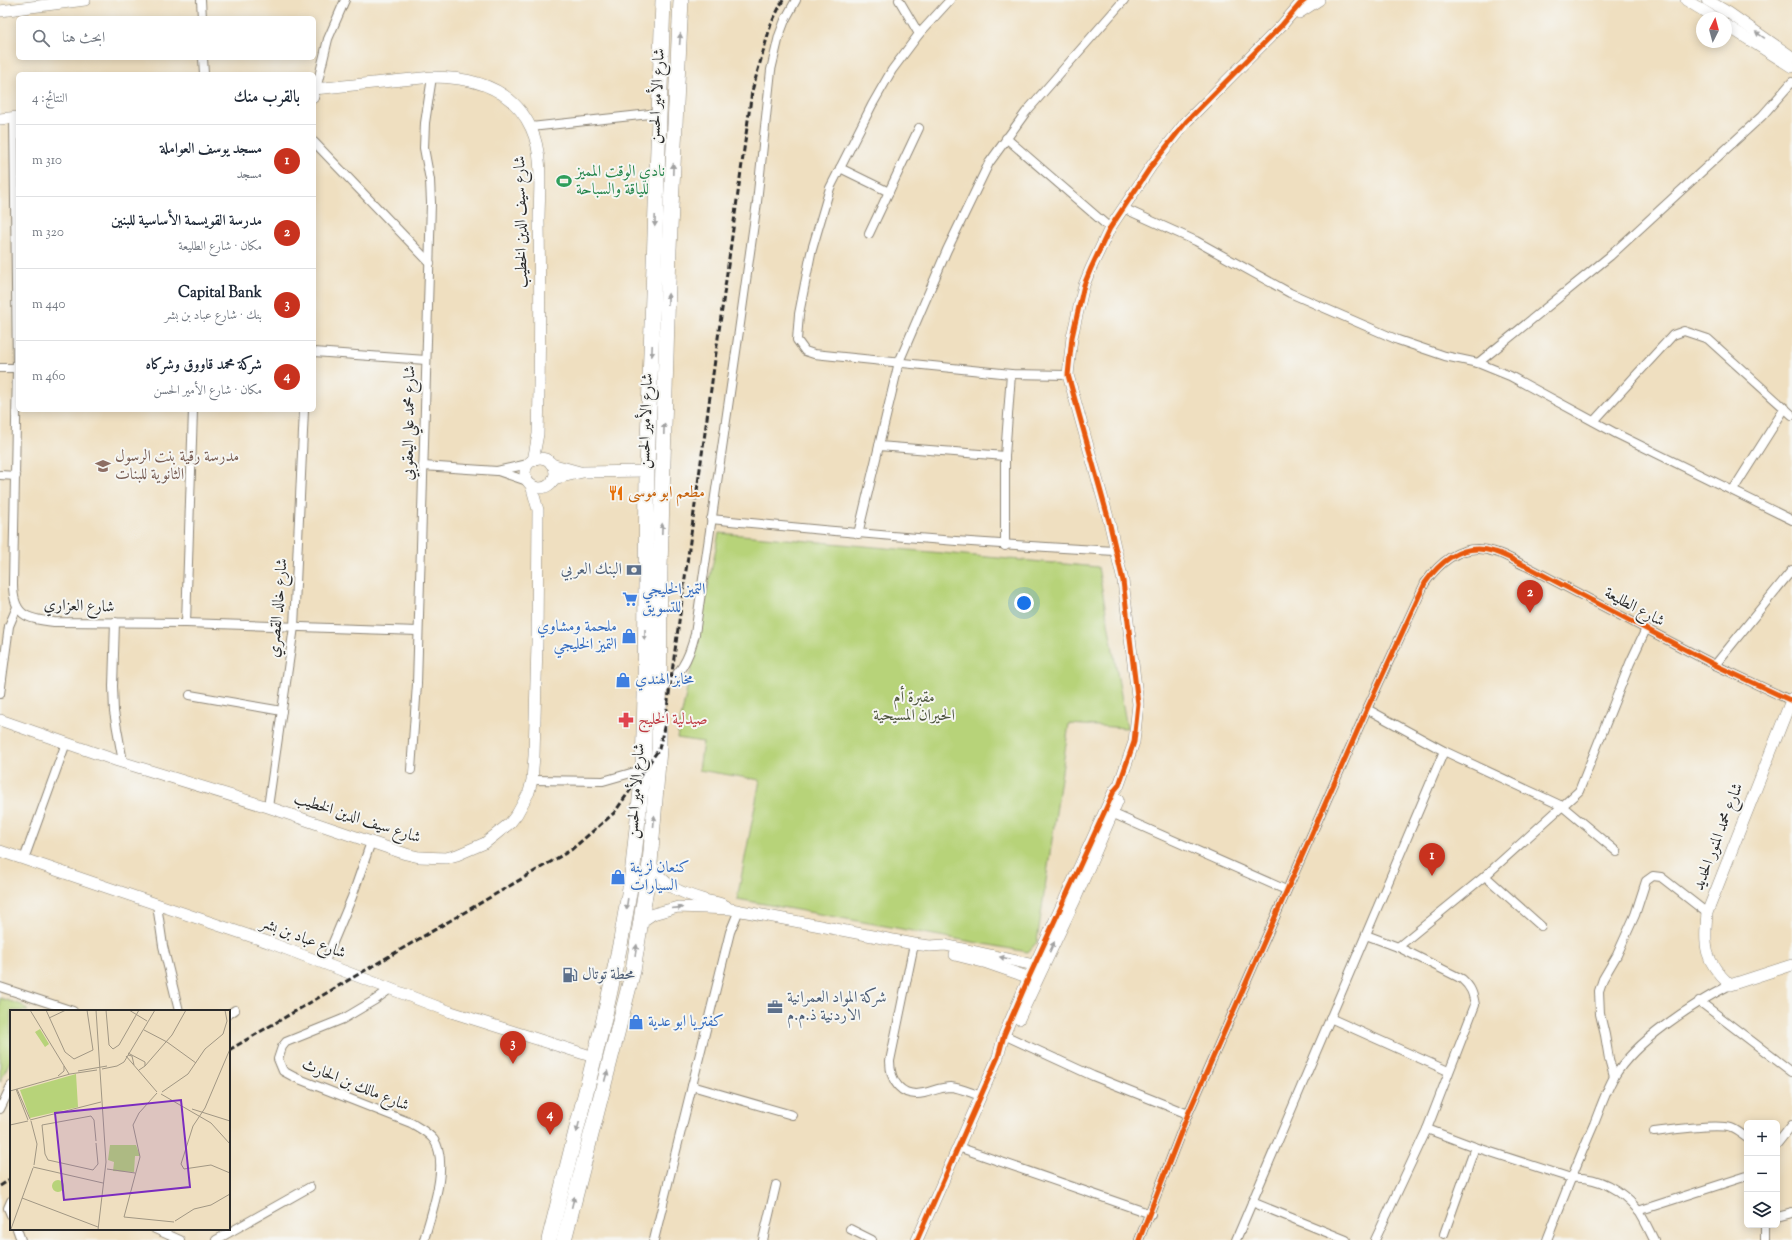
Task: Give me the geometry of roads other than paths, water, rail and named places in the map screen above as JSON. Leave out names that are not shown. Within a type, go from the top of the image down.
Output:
[{"type":"highway","name":"شارع الأمير الحسن","points":[[549,1240],[616,967],[624,927],[643,770],[646,696],[647,471],[663,0]]},
{"type":"highway","name":"شارع الأمير الحسن","points":[[564,1240],[633,971],[650,863],[659,761],[660,568],[669,249],[681,0]]},
{"type":"street","points":[[0,11],[85,0]]},
{"type":"street","points":[[202,0],[202,16]]},
{"type":"street","points":[[316,88],[328,39],[344,0]]},
{"type":"street","points":[[660,693],[682,669],[691,651],[695,634],[746,285],[771,70],[779,36],[785,20],[796,0]]},
{"type":"street","points":[[899,0],[919,34]]},
{"type":"street","points":[[950,0],[919,34],[892,70],[872,105],[840,168],[828,195],[811,253],[799,314],[797,340],[805,351],[814,354],[1010,374],[1068,375]]},
{"type":"street","points":[[858,534],[900,362],[947,250],[989,164],[1006,138],[1026,112],[1124,0]]},
{"type":"street","points":[[918,1240],[1039,965],[1109,812],[1120,793],[1119,785],[1134,742],[1138,704],[1122,581],[1104,501],[1068,375],[1072,337],[1084,285],[1110,228],[1122,208],[1186,122],[1302,3],[1319,0]]},
{"type":"street","points":[[1686,0],[1705,12]]},
{"type":"street","points":[[1707,0],[1729,13],[1792,57]]},
{"type":"street","points":[[1732,29],[1792,67]]},
{"type":"street","points":[[203,60],[204,72]]},
{"type":"street","name":"شارع سيف الدين الخطيب","points":[[316,92],[432,77],[451,77],[496,90],[510,100],[531,127],[538,155],[538,434],[530,463]]},
{"type":"street","name":"شارع محمد علي اليعقوبي","points":[[412,770],[417,684],[430,262],[430,190],[424,148],[425,123],[432,77]]},
{"type":"street","points":[[1478,363],[1610,256],[1762,116],[1792,82]]},
{"type":"street","points":[[531,127],[658,113]]},
{"type":"street","points":[[0,119],[16,117]]},
{"type":"street","points":[[869,234],[919,128]]},
{"type":"street","points":[[1006,138],[1110,228]]},
{"type":"street","points":[[316,144],[430,262]]},
{"type":"street","points":[[840,168],[889,192]]},
{"type":"street","points":[[1122,208],[1196,242],[1290,293],[1398,340],[1445,356],[1478,363],[1510,376],[1594,421],[1792,520]]},
{"type":"street","points":[[1594,421],[1673,335],[1684,331],[1708,339],[1792,415]]},
{"type":"street","points":[[316,352],[426,360]]},
{"type":"street","points":[[0,368],[16,368]]},
{"type":"street","points":[[1005,546],[1005,456],[1010,374]]},
{"type":"street","points":[[1732,490],[1785,408]]},
{"type":"street","points":[[0,694],[9,626],[16,607],[13,598],[13,591],[17,412]]},
{"type":"street","points":[[186,623],[193,412]]},
{"type":"street","name":"شارع خالد القصري","points":[[268,807],[294,627],[304,412]]},
{"type":"street","name":"شارع سيف الدين الخطيب","points":[[538,434],[550,463]]},
{"type":"street","points":[[879,446],[1005,456]]},
{"type":"street","points":[[497,471],[541,459],[583,472]]},
{"type":"street","points":[[529,483],[525,472],[530,463]]},
{"type":"street","points":[[550,463],[554,471],[550,482]]},
{"type":"street","points":[[423,466],[497,471],[538,488],[550,482],[583,472],[647,471]]},
{"type":"street","points":[[0,476],[16,476]]},
{"type":"street","name":"شارع سيف الدين الخطيب","points":[[538,510],[550,482]]},
{"type":"street","name":"شارع سيف الدين الخطيب","points":[[0,720],[123,762],[268,807],[419,857],[446,858],[485,843],[510,823],[523,804],[532,780],[537,643],[538,510],[529,483]]},
{"type":"street","points":[[711,519],[858,534],[1005,546],[1115,551]]},
{"type":"street","name":"شارع الطليعة","points":[[1367,709],[1425,583],[1435,568],[1446,559],[1462,551],[1477,549],[1495,552],[1526,566],[1715,665],[1792,700]]},
{"type":"street","points":[[1715,665],[1792,570]]},
{"type":"street","name":"شارع العزاري","points":[[16,607],[24,615],[39,620],[54,622],[186,623],[418,631]]},
{"type":"street","points":[[115,622],[113,686],[114,712],[123,762]]},
{"type":"street","points":[[1398,947],[1485,876],[1579,791],[1630,663],[1646,630]]},
{"type":"street","points":[[190,695],[282,711]]},
{"type":"street","name":"شارع محمد المنور الحديد","points":[[1730,985],[1719,975],[1710,961],[1704,940],[1707,913],[1792,700]]},
{"type":"street","points":[[1140,1240],[1188,1114],[1367,709],[1444,751],[1562,806],[1617,852]]},
{"type":"street","points":[[24,859],[66,743]]},
{"type":"street","points":[[1236,1240],[1444,751]]},
{"type":"street","points":[[532,780],[603,781],[643,770],[659,761]]},
{"type":"street","points":[[1109,812],[1286,890]]},
{"type":"street","points":[[324,964],[352,897],[371,842]]},
{"type":"street","name":"شارع عباد بن بشر","points":[[0,851],[268,942],[451,1012],[594,1057]]},
{"type":"street","points":[[650,863],[663,882],[671,888],[684,894],[722,904],[735,910]]},
{"type":"street","points":[[1485,876],[1541,926]]},
{"type":"street","points":[[1614,1077],[1608,1059],[1605,1035],[1600,1014],[1599,992],[1603,979],[1617,954],[1635,915],[1646,881],[1653,876],[1661,877],[1707,913]]},
{"type":"street","points":[[157,905],[163,946],[180,1010]]},
{"type":"street","points":[[641,922],[653,914],[678,907],[735,910],[914,944],[930,946],[945,945],[1039,965]]},
{"type":"street","points":[[654,1240],[735,910]]},
{"type":"street","points":[[1366,935],[1398,947],[1462,979],[1469,985],[1476,1005],[1448,1071],[1427,1129],[1376,1240]]},
{"type":"street","points":[[914,944],[890,1061],[892,1078],[898,1086],[906,1092],[924,1093],[937,1088],[950,1087],[959,1088],[981,1096]]},
{"type":"street","points":[[930,946],[943,953],[987,963],[1033,979]]},
{"type":"street","points":[[1547,1240],[1571,1178],[1614,1077],[1637,1049],[1699,1001],[1730,985],[1792,965]]},
{"type":"street","points":[[0,987],[45,1007],[66,1010]]},
{"type":"street","name":"شارع مالك بن الحارث","points":[[390,989],[375,1000],[343,1019],[286,1042],[282,1047],[278,1059],[283,1071],[294,1077],[411,1123],[424,1130],[434,1140],[439,1154],[441,1168],[424,1240]]},
{"type":"street","points":[[1699,1001],[1792,1072]]},
{"type":"street","points":[[1330,1018],[1448,1071]]},
{"type":"street","points":[[1007,1036],[1093,1076],[1188,1114]]},
{"type":"street","points":[[692,1086],[792,1115]]},
{"type":"street","points":[[0,1109],[10,1088]]},
{"type":"street","points":[[1780,1140],[1792,1125]]},
{"type":"street","points":[[1654,1132],[1680,1128],[1723,1126],[1736,1130],[1744,1136]]},
{"type":"street","points":[[1427,1129],[1475,1147],[1571,1178],[1583,1177],[1595,1179],[1609,1186],[1625,1198],[1638,1211],[1654,1240]]},
{"type":"street","points":[[958,1147],[1151,1214]]},
{"type":"street","points":[[1444,1234],[1475,1147]]},
{"type":"street","points":[[1638,1211],[1744,1177]]},
{"type":"street","points":[[763,1240],[776,1185]]},
{"type":"street","points":[[216,1240],[310,1187]]},
{"type":"street","points":[[1252,1202],[1346,1240]]},
{"type":"street","points":[[10,1203],[8,1208],[10,1213]]},
{"type":"street","points":[[1780,1216],[1792,1213]]},
{"type":"street","points":[[1764,1228],[1766,1240]]},
{"type":"street","points":[[850,1229],[872,1240]]},
{"type":"street","points":[[17,1230],[21,1240]]},
{"type":"street","points":[[157,1230],[180,1240]]},
{"type":"railway","points":[[230,1049],[571,850],[614,813],[659,749],[665,723],[752,91],[771,24],[783,0]]},
{"type":"railway","points":[[0,1186],[10,1180]]},
{"type":"place","name":"نادي الوقت المميز للياقة والسباحة","points":[[564,181]]},
{"type":"place","name":"مدرسة رقية بنت الرسول الثانوية للبنات","points":[[103,466]]},
{"type":"place","name":"مطعم ابو موسى","points":[[616,493]]},
{"type":"place","name":"البنك العربي","points":[[634,570]]},
{"type":"place","name":"التميز الخليجي للتسويق","points":[[630,599]]},
{"type":"place","name":"مدرسة القويسمة الأساسية للبنين","points":[[1530,613]]},
{"type":"place","name":"ملحمة ومشاوي التميز الخليجي","points":[[629,636]]},
{"type":"place","name":"مخابز الهندي","points":[[623,680]]},
{"type":"place","name":"صيدلية الخليج","points":[[626,720]]},
{"type":"place","name":"مسجد يوسف العواملة","points":[[1432,876]]},
{"type":"place","name":"كنعان لزينة السيارات","points":[[618,877]]},
{"type":"place","name":"محطة توتال","points":[[570,975]]},
{"type":"place","name":"شركة المواد العمرانية الاردنية ذ.م.م","points":[[775,1007]]},
{"type":"place","name":"كفتريا ابو عدية","points":[[636,1022]]},
{"type":"place","name":"Capital Bank","points":[[513,1064]]},
{"type":"place","name":"شركة محمد قاووق وشركاه","points":[[550,1135]]},
{"type":"park label","name":"مقبرة أم الحيران المسيحية","points":[[914,707]]}]
